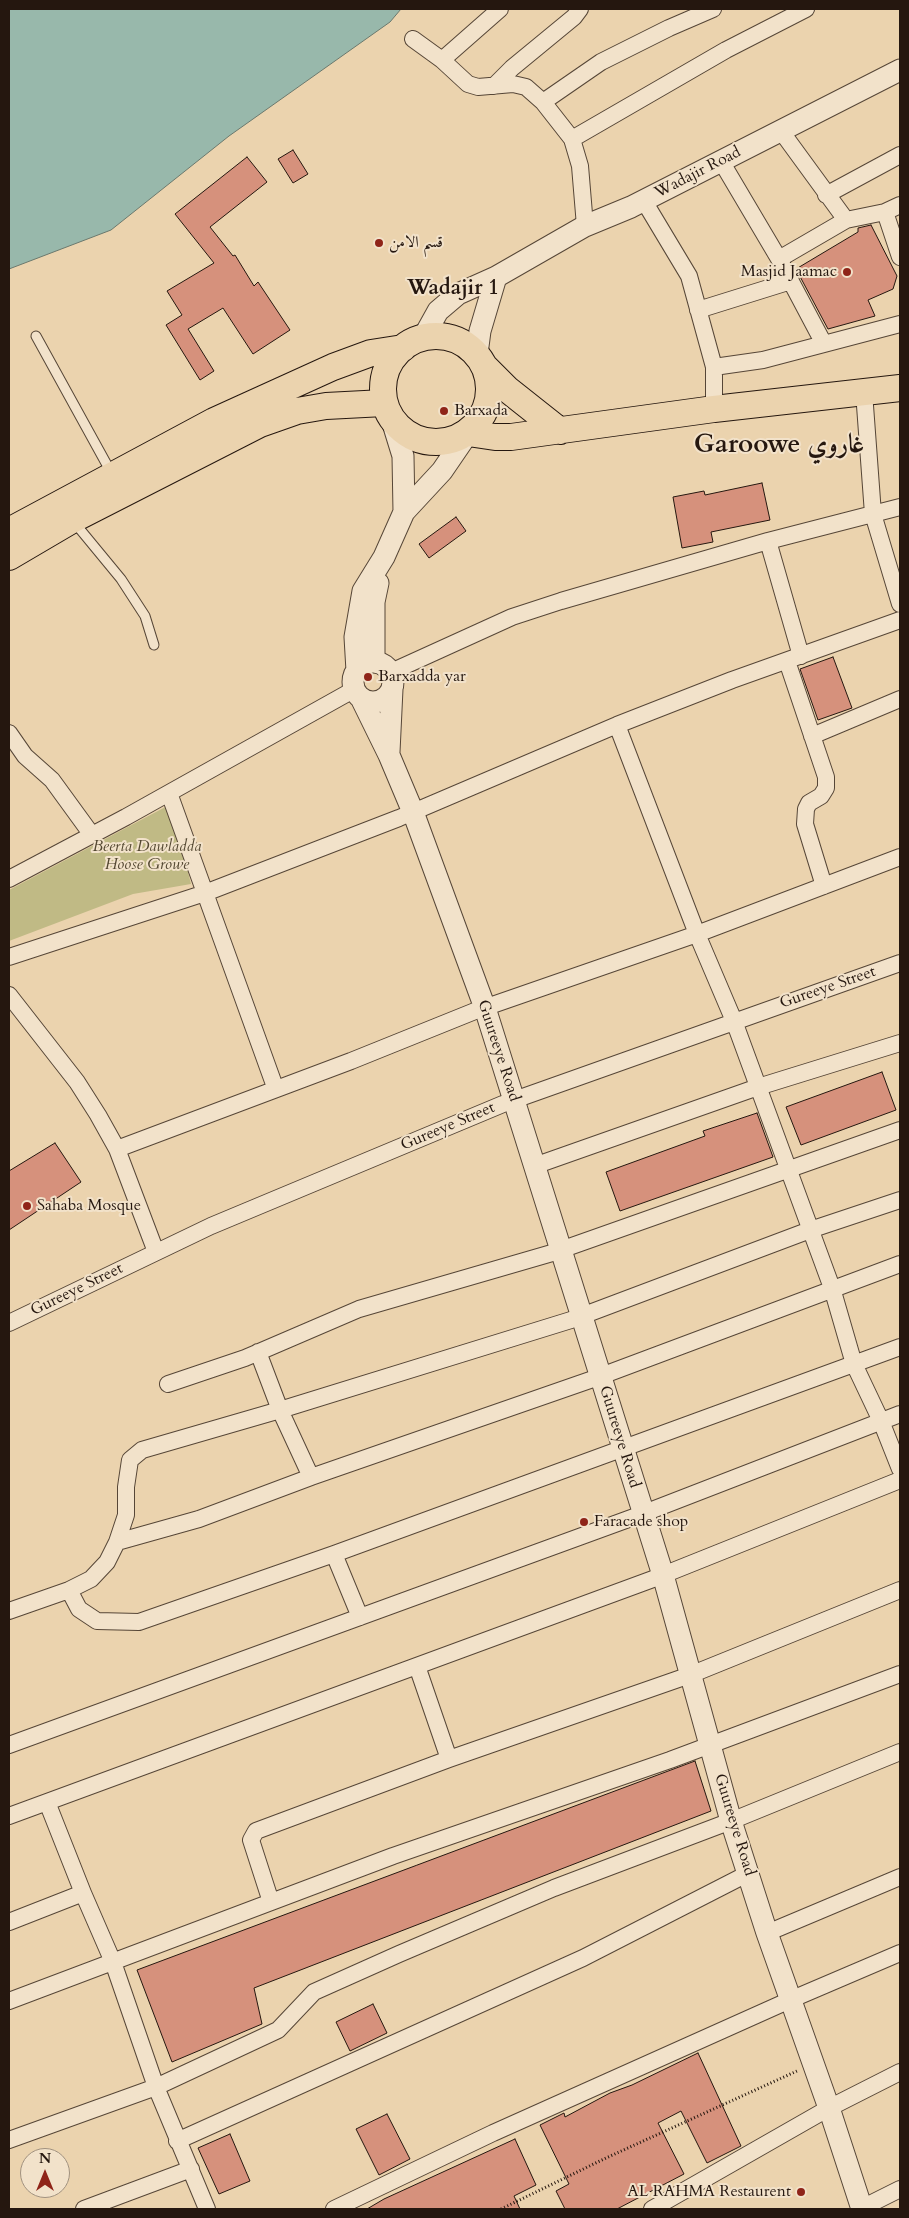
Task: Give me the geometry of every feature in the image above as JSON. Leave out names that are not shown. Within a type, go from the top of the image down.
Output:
[{"type":"main road","points":[[9,531],[206,425],[333,367],[370,353],[446,337],[462,343],[481,360],[507,389],[560,431]]},
{"type":"main road","points":[[413,343],[392,359],[385,372],[383,388],[387,410],[400,429],[416,438],[431,442],[447,441],[468,433],[477,425],[487,404],[489,385],[481,360]]},
{"type":"main road","points":[[468,433],[511,437],[714,409],[900,388]]},
{"type":"main road","points":[[9,557],[72,520],[260,424],[297,411],[326,406],[387,410]]},
{"type":"street","points":[[442,60],[500,9]]},
{"type":"street","points":[[494,86],[546,39],[574,17],[580,9]]},
{"type":"street","points":[[543,102],[601,62],[669,28],[713,9]]},
{"type":"street","points":[[572,139],[726,50],[806,9]]},
{"type":"street","points":[[413,40],[442,60],[468,84],[478,87],[513,84],[526,87],[543,102],[572,139],[580,166],[585,226]]},
{"type":"street","name":"Wadajir Road","points":[[413,343],[438,311],[458,294],[496,276],[585,226],[644,201],[900,70]]},
{"type":"street","points":[[781,131],[846,220]]},
{"type":"street","points":[[826,195],[900,155]]},
{"type":"street","points":[[721,161],[779,259],[824,344]]},
{"type":"street","points":[[644,201],[689,276],[714,367],[714,409]]},
{"type":"street","points":[[779,259],[846,220],[893,209],[899,248]]},
{"type":"street","points":[[481,360],[480,331],[496,276]]},
{"type":"street","points":[[698,310],[791,281]]},
{"type":"street","points":[[714,367],[763,360],[900,324]]},
{"type":"street","points":[[864,392],[873,514],[900,604]]},
{"type":"street","points":[[387,410],[403,456],[404,512]]},
{"type":"street","points":[[389,755],[372,680],[374,602],[384,557],[404,512],[442,471],[468,433]]},
{"type":"street","points":[[9,879],[169,793],[372,680],[512,617],[768,541],[900,507]]},
{"type":"street","points":[[768,541],[812,736],[826,777],[826,788],[821,796],[809,803],[806,809],[805,824],[824,886]]},
{"type":"street","points":[[9,958],[205,893],[413,812],[617,725],[900,620]]},
{"type":"street","name":"Guureeye Road","points":[[372,680],[389,755],[413,812],[484,1008],[662,1575],[711,1744],[731,1821],[767,1934],[829,2108],[861,2209]]},
{"type":"street","points":[[812,736],[900,698]]},
{"type":"street","points":[[617,725],[697,934],[734,1021],[789,1169],[832,1288],[854,1364],[881,1421],[900,1469]]},
{"type":"street","points":[[9,733],[25,756],[52,780],[92,835]]},
{"type":"street","points":[[169,793],[276,1088]]},
{"type":"street","points":[[117,1149],[351,1061],[484,1008],[697,934],[900,857]]},
{"type":"street","name":"Gureeye Street","points":[[9,1323],[211,1226],[513,1100],[900,964]]},
{"type":"street","points":[[9,995],[77,1082],[117,1149],[156,1252]]},
{"type":"street","points":[[534,1166],[758,1088],[900,1043]]},
{"type":"street","points":[[168,1384],[258,1352],[359,1309],[561,1250],[900,1130]]},
{"type":"street","points":[[9,1611],[69,1590],[91,1580],[107,1562],[117,1542],[126,1516],[126,1487],[130,1460],[142,1450],[280,1410],[581,1317],[810,1230],[900,1200]]},
{"type":"street","points":[[117,1542],[199,1519],[311,1477],[600,1376],[900,1264]]},
{"type":"street","points":[[69,1590],[79,1609],[97,1621],[139,1622],[334,1554],[900,1346]]},
{"type":"street","points":[[258,1352],[280,1410],[311,1477]]},
{"type":"street","points":[[9,1745],[643,1513],[900,1414]]},
{"type":"street","points":[[9,1816],[662,1575],[900,1480]]},
{"type":"street","points":[[334,1554],[360,1617]]},
{"type":"street","points":[[271,1902],[251,1840],[256,1831],[449,1758],[690,1675],[900,1590]]},
{"type":"street","points":[[417,1666],[449,1758]]},
{"type":"street","points":[[9,2001],[393,1856],[711,1744],[900,1674]]},
{"type":"street","points":[[9,2140],[156,2088],[278,2030],[314,1992],[554,1888],[731,1821],[900,1752]]},
{"type":"street","points":[[47,1802],[113,1962],[156,2088],[207,2209]]},
{"type":"street","points":[[177,2141],[583,1958],[749,1873]]},
{"type":"street","points":[[767,1934],[900,1877]]},
{"type":"street","points":[[9,1922],[83,1893]]},
{"type":"street","points":[[334,2209],[493,2132],[790,2000],[900,1954]]},
{"type":"street","points":[[652,2209],[829,2108],[900,2072]]},
{"type":"street","points":[[84,2209],[191,2169]]},
{"type":"street","points":[[861,2209],[900,2189]]},
{"type":"lane","points":[[36,336],[112,474]]},
{"type":"lane","points":[[72,520],[121,579],[145,616],[154,645]]},
{"type":"path","points":[[501,2209],[606,2158],[813,2063]]},
{"type":"green space","name":"Beerta Dawladda Hoose Growe","points":[[171,804],[191,884],[133,894],[9,941],[9,890]]},
{"type":"shaded area","points":[[9,9],[401,9],[390,22],[229,136],[111,230],[9,269]]},
{"type":"building","points":[[293,150],[308,174],[293,183],[278,159]]},
{"type":"building","points":[[247,157],[267,182],[210,227],[233,256],[235,255],[254,286],[258,282],[290,330],[253,354],[223,308],[188,329],[214,371],[200,380],[166,325],[182,315],[167,291],[214,263],[175,214]]},
{"type":"building","name":"Masjid Jaamac","points":[[871,225],[897,276],[893,289],[868,300],[875,316],[828,329],[796,269],[858,232],[858,228]]},
{"type":"building","points":[[762,483],[770,520],[711,532],[713,542],[682,548],[673,497],[704,491],[705,495]]},
{"type":"building","points":[[456,517],[466,531],[429,558],[419,544]]},
{"type":"building","points":[[833,657],[852,708],[818,720],[800,669]]},
{"type":"building","points":[[882,1072],[896,1110],[801,1145],[786,1107]]},
{"type":"building","points":[[757,1113],[773,1157],[620,1211],[606,1172],[705,1136],[703,1131]]},
{"type":"building","name":"Sahaba Mosque","points":[[55,1143],[81,1182],[9,1230],[9,1171]]},
{"type":"building","points":[[695,1761],[711,1811],[254,1988],[262,2024],[172,2062],[137,1970]]},
{"type":"building","points":[[373,2004],[387,2033],[350,2051],[336,2022]]},
{"type":"building","points":[[698,2053],[741,2146],[707,2163],[681,2111],[658,2123],[684,2174],[617,2209],[565,2209],[556,2191],[569,2184],[540,2125],[564,2113],[565,2117],[610,2093],[632,2085]]},
{"type":"building","points":[[387,2114],[410,2159],[379,2175],[356,2129]]},
{"type":"building","points":[[230,2134],[250,2181],[219,2194],[198,2148]]},
{"type":"building","points":[[515,2139],[536,2185],[514,2196],[520,2209],[367,2209],[384,2199]]},
{"type":"place","name":"قسم الامن","points":[[379,243]]},
{"type":"place","name":"Masjid Jaamac","points":[[847,272]]},
{"type":"place","name":"Barxada","points":[[444,411]]},
{"type":"place","name":"Barxadda yar","points":[[368,677]]},
{"type":"place","name":"Sahaba Mosque","points":[[27,1206]]},
{"type":"place","name":"Faracade shop","points":[[584,1522]]},
{"type":"place","name":"AL RAHMA Restaurent","points":[[801,2192]]},
{"type":"district","name":"Wadajir 1","points":[[453,289]]},
{"type":"district","name":"Garoowe غاروي","points":[[779,446]]}]
